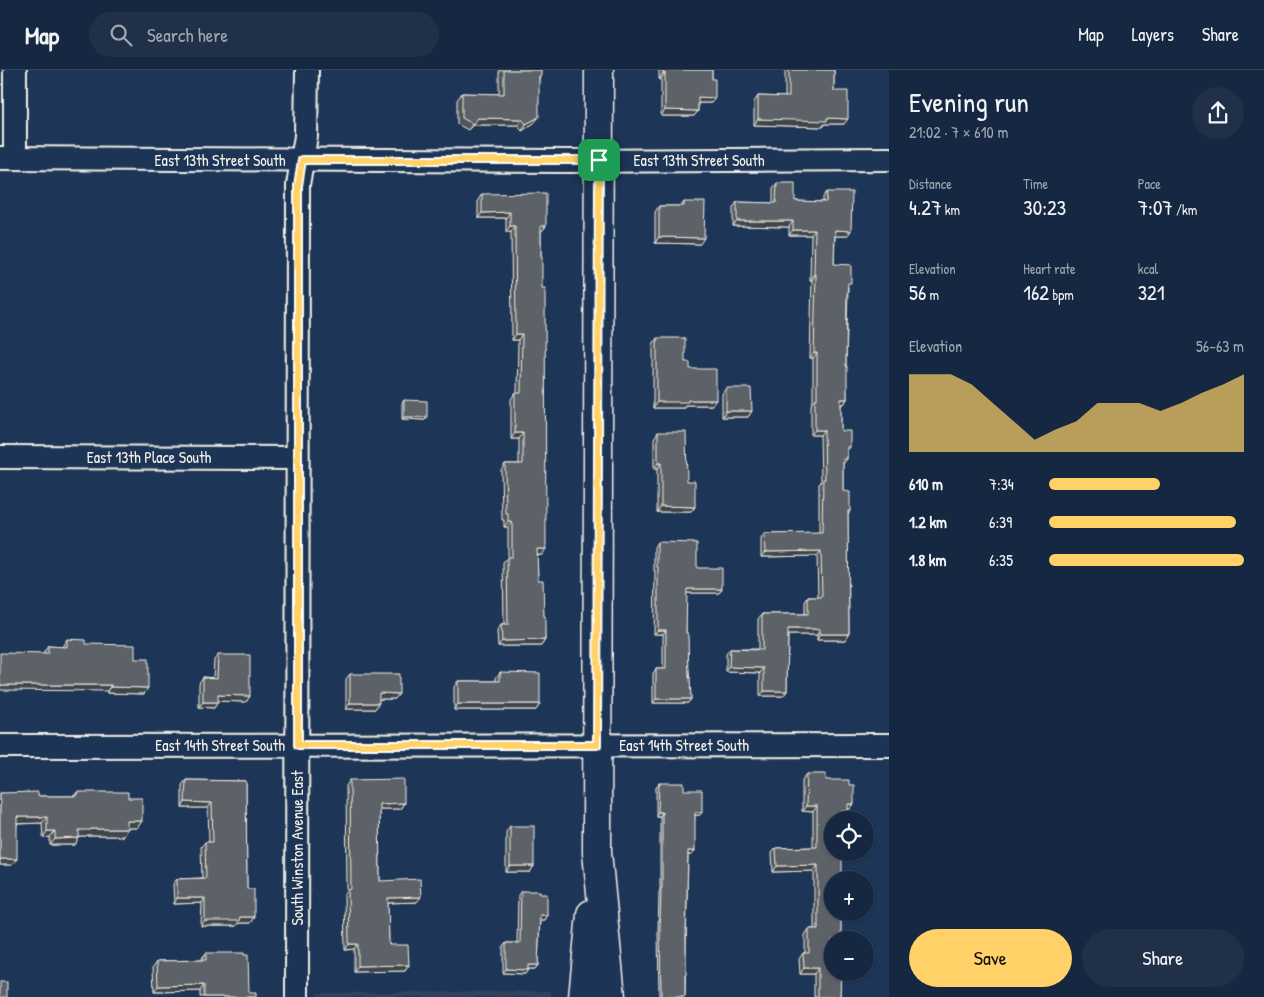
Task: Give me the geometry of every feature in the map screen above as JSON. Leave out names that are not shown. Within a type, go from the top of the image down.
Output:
[{"type":"main road","points":[[583,997],[597,852],[598,70]]},
{"type":"main road","points":[[597,852],[611,997]]},
{"type":"street","points":[[7,158],[15,70]]},
{"type":"street","name":"South Winston Avenue East","points":[[296,997],[298,186],[306,136],[307,70]]},
{"type":"street","name":"East 13th Street South","points":[[7,158],[302,160],[889,159]]},
{"type":"street","name":"East 13th Place South","points":[[0,457],[297,458]]},
{"type":"street","name":"East 14th Street South","points":[[0,746],[889,745]]},
{"type":"shaded area","points":[[551,991],[551,997],[318,997],[318,993]]},
{"type":"building","points":[[504,70],[541,70],[541,76],[539,76],[539,117],[526,124],[522,119],[478,118],[473,124],[462,118],[462,93],[504,94]]},
{"type":"building","points":[[663,70],[712,70],[712,79],[715,79],[715,98],[698,97],[698,111],[665,110],[665,73],[663,73]]},
{"type":"building","points":[[789,70],[834,70],[834,91],[848,91],[848,119],[827,118],[827,121],[758,119],[758,96],[789,97]]},
{"type":"building","points":[[777,183],[795,183],[795,201],[826,202],[827,192],[852,192],[851,231],[835,230],[834,264],[851,265],[851,283],[848,283],[847,296],[847,399],[841,399],[841,431],[850,431],[850,447],[847,447],[847,459],[843,459],[843,491],[850,492],[850,511],[848,511],[849,634],[820,634],[820,629],[788,629],[787,691],[764,691],[764,668],[729,667],[730,649],[762,650],[762,614],[808,614],[808,597],[822,597],[821,551],[765,552],[764,534],[822,533],[823,479],[825,479],[824,430],[815,430],[817,353],[814,353],[815,230],[793,230],[793,221],[737,221],[737,202],[776,203]]},
{"type":"building","points":[[546,193],[546,226],[541,226],[541,257],[542,288],[545,288],[546,549],[537,549],[538,580],[543,580],[545,640],[502,641],[501,625],[508,625],[507,557],[512,557],[512,522],[508,522],[508,514],[506,514],[505,464],[523,464],[523,433],[515,433],[515,393],[521,393],[522,334],[516,334],[515,226],[510,226],[510,212],[482,213],[482,194]]},
{"type":"building","points":[[684,202],[705,202],[704,238],[659,237],[659,206],[684,206]]},
{"type":"building","points":[[657,338],[685,338],[685,362],[690,362],[690,369],[716,369],[716,400],[657,402]]},
{"type":"building","points":[[726,388],[751,388],[752,411],[726,411]]},
{"type":"building","points":[[404,400],[427,401],[427,417],[404,417]]},
{"type":"building","points":[[658,432],[686,432],[687,481],[695,481],[695,507],[661,506],[661,463],[658,463]]},
{"type":"building","points":[[657,542],[697,543],[697,568],[722,568],[722,589],[687,589],[686,633],[688,633],[691,699],[656,699],[656,669],[666,669],[666,630],[658,630]]},
{"type":"building","points":[[67,639],[86,640],[86,644],[135,645],[135,659],[148,659],[148,688],[111,687],[111,685],[0,685],[0,653],[48,654],[48,646],[67,647]]},
{"type":"building","points":[[218,655],[250,655],[250,696],[218,695],[218,702],[203,702],[203,677],[217,678]]},
{"type":"building","points":[[500,672],[540,673],[540,704],[458,704],[458,681],[500,681]]},
{"type":"building","points":[[350,674],[399,674],[399,694],[379,693],[379,703],[350,703]]},
{"type":"building","points":[[807,774],[826,774],[826,780],[849,780],[849,785],[854,785],[854,804],[848,804],[848,811],[824,811],[824,861],[842,861],[842,871],[824,871],[824,921],[841,921],[841,931],[824,931],[824,981],[841,981],[840,997],[818,997],[818,968],[804,968],[803,953],[809,953],[809,929],[818,929],[818,865],[777,866],[776,848],[817,847],[817,806],[806,806]]},
{"type":"building","points":[[404,779],[404,803],[379,804],[380,881],[420,879],[421,897],[388,898],[389,945],[408,945],[409,965],[358,966],[358,944],[349,944],[348,890],[351,889],[350,780]]},
{"type":"building","points":[[186,780],[246,781],[247,889],[254,889],[254,917],[240,917],[239,921],[205,921],[205,898],[177,898],[177,879],[206,878],[205,842],[213,842],[212,803],[185,802]]},
{"type":"building","points":[[659,783],[684,783],[684,790],[702,790],[702,812],[695,812],[695,851],[688,851],[685,997],[661,997],[662,812],[658,812]]},
{"type":"building","points":[[38,792],[38,796],[77,796],[77,792],[128,792],[128,798],[142,798],[142,821],[127,821],[127,829],[79,830],[79,838],[55,839],[55,831],[47,831],[47,817],[17,817],[17,859],[0,859],[0,793]]},
{"type":"building","points":[[510,826],[534,826],[534,866],[510,866]]},
{"type":"building","points":[[521,891],[540,891],[540,894],[547,894],[547,915],[540,915],[538,965],[528,965],[528,970],[506,969],[506,943],[520,943]]},
{"type":"building","points":[[206,953],[244,953],[244,955],[248,955],[249,993],[256,993],[256,997],[204,997],[204,985],[158,986],[157,961],[206,960]]},
{"type":"building","points":[[0,982],[7,982],[7,997],[0,997]]},
{"type":"route","points":[[302,160],[599,160],[597,745],[298,745],[298,186],[302,160]]}]
